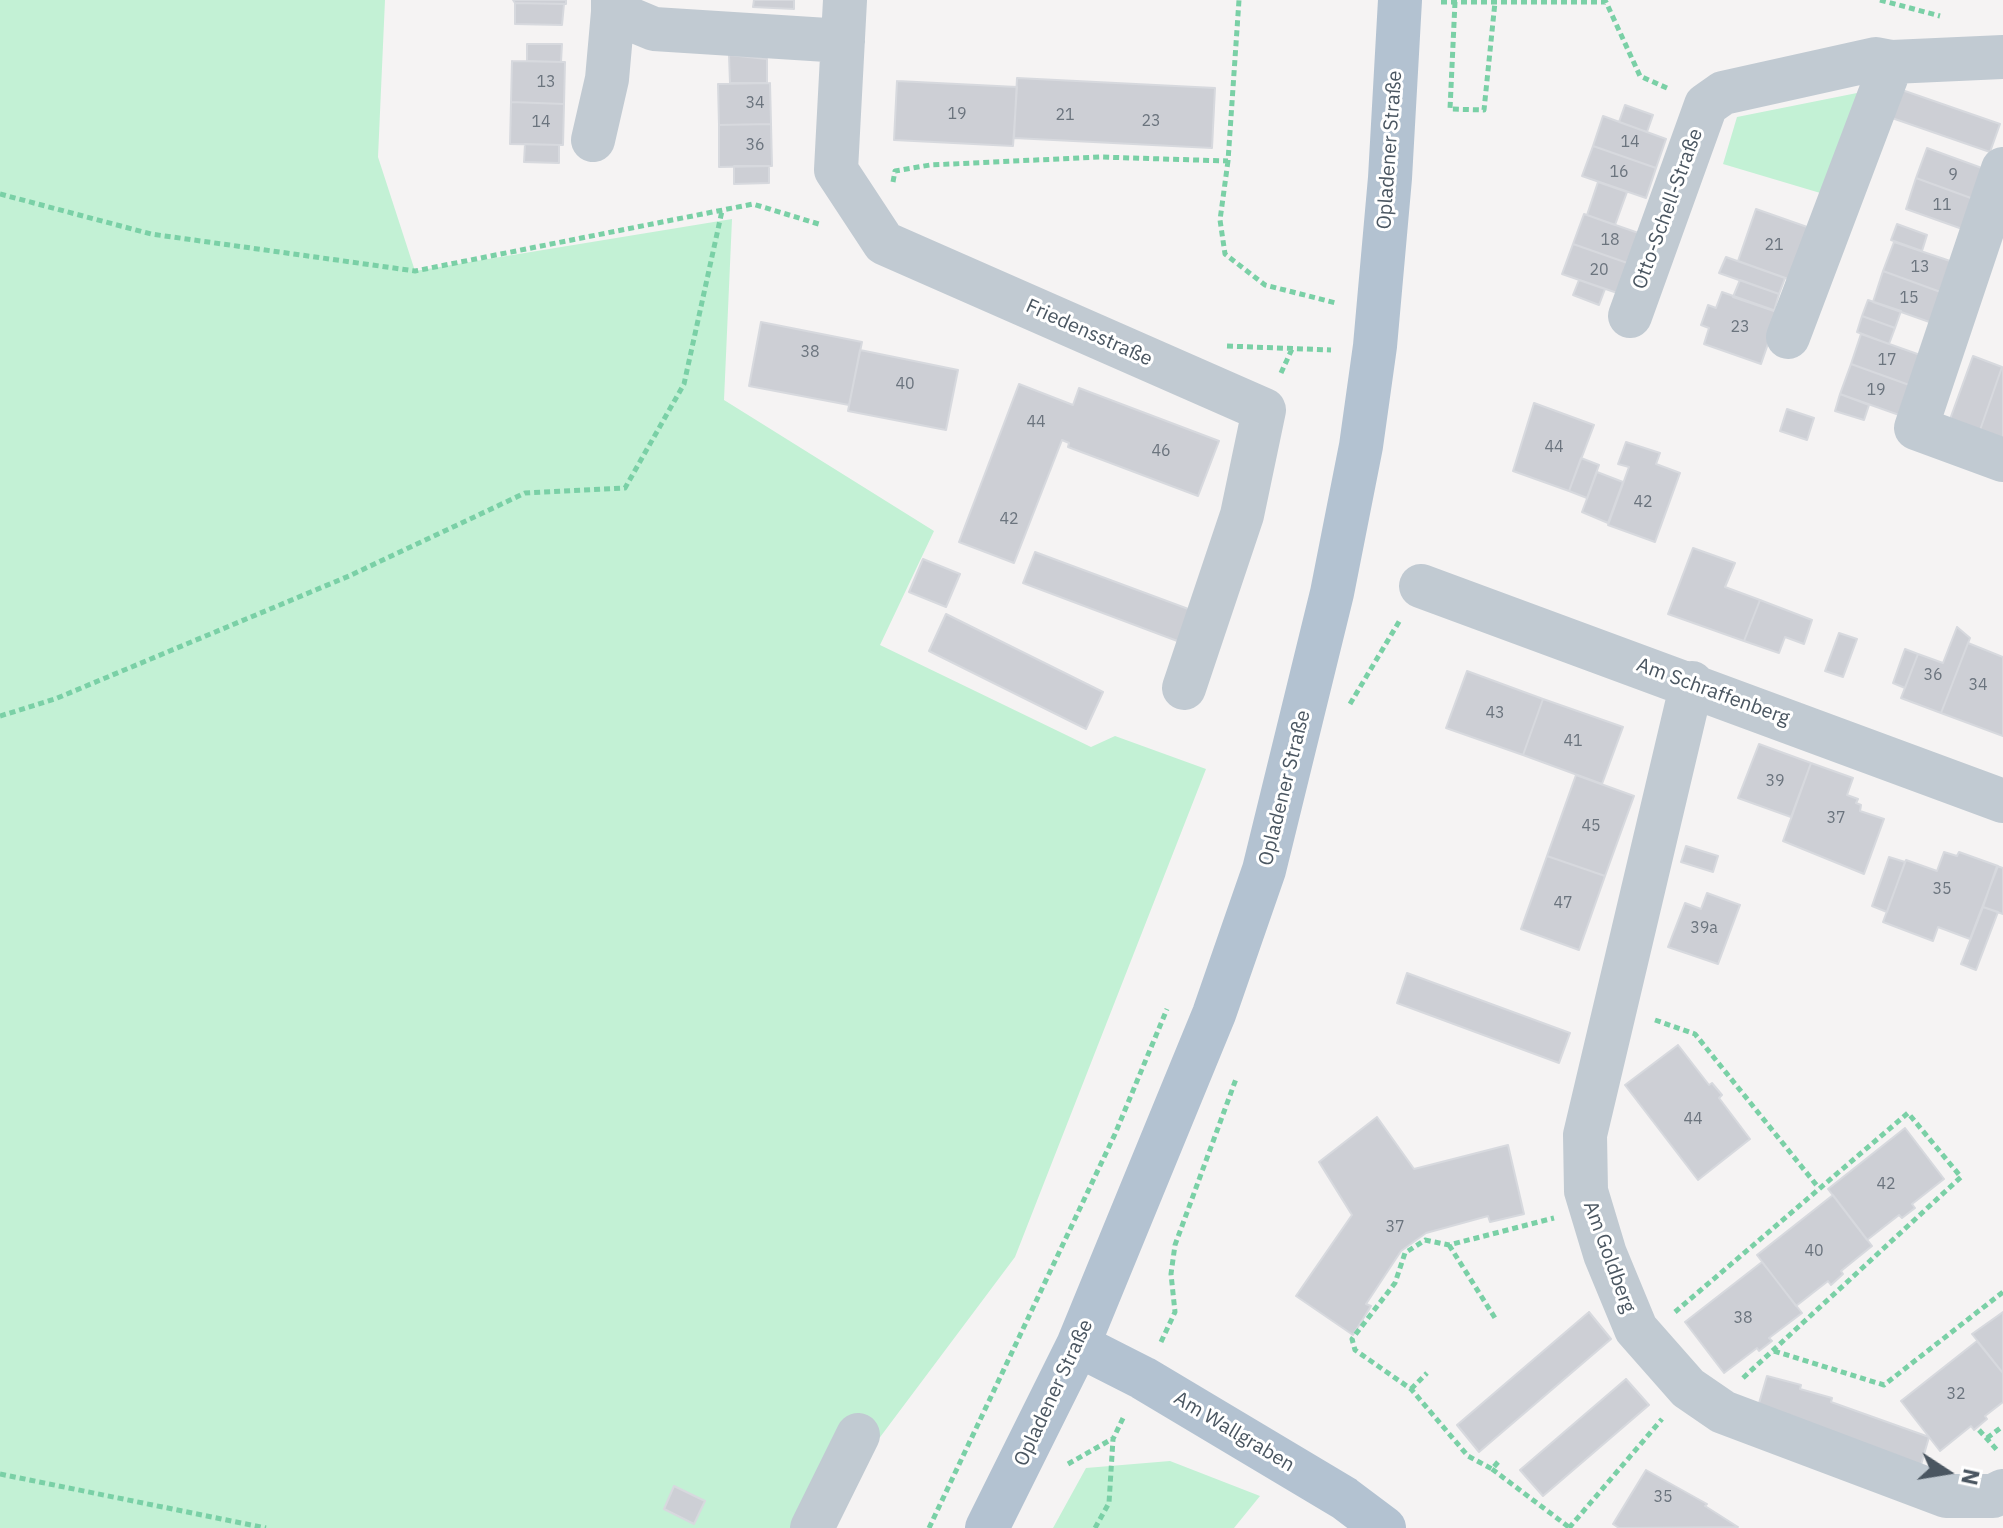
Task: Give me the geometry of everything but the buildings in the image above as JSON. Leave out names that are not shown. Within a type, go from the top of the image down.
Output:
[{"type":"main road","name":"Opladener Straße","points":[[987,1528],[1078,1345],[1214,1014],[1264,870],[1300,733],[1355,476],[1375,346],[1390,178],[1418,1]]},
{"type":"main road","name":"Am Wallgraben","points":[[1078,1345],[1143,1378],[1330,1490],[1384,1528]]},
{"type":"street","points":[[593,140],[607,79],[613,6],[654,29],[844,21],[836,170],[884,243]]},
{"type":"street","name":"Otto-Schell-Straße","points":[[1630,316],[1706,105],[1723,93],[1787,76],[1876,59],[1892,62],[2003,57]]},
{"type":"street","points":[[1788,337],[1892,62]]},
{"type":"street","points":[[2003,169],[1916,428],[2003,460]]},
{"type":"street","name":"Friedensstraße","points":[[884,243],[1264,410],[1242,515],[1184,688]]},
{"type":"street","name":"Am Schraffenberg","points":[[1421,586],[1692,683],[2003,801]]},
{"type":"street","name":"Am Goldberg","points":[[1692,683],[1585,1135],[1589,1209],[1636,1329],[1700,1396],[1946,1496],[1993,1496],[2003,1491]]},
{"type":"street","points":[[812,1528],[858,1435]]},
{"type":"path","points":[[1239,0],[1228,161],[1220,220],[1225,254],[1265,285],[1336,303]]},
{"type":"path","points":[[1418,1],[1606,2],[1640,76],[1706,105]]},
{"type":"path","points":[[1455,2],[1450,109],[1484,110],[1495,2]]},
{"type":"path","points":[[884,243],[895,171],[930,165],[1100,157],[1228,161]]},
{"type":"path","points":[[0,194],[151,234],[415,271],[753,204],[826,226]]},
{"type":"path","points":[[0,716],[55,699],[335,583],[525,493],[625,488],[684,384],[722,211]]},
{"type":"path","points":[[1335,318],[1338,290]]},
{"type":"path","points":[[1330,365],[1333,334]]},
{"type":"path","points":[[1216,346],[1331,350]]},
{"type":"path","points":[[1350,704],[1421,586]]},
{"type":"path","points":[[929,1528],[1115,1134],[1171,1000]]},
{"type":"path","points":[[1614,1006],[1695,1034],[1818,1187]]},
{"type":"path","points":[[1589,1209],[1449,1245],[1425,1240],[1405,1253],[1395,1283],[1352,1339],[1355,1350],[1411,1389],[1468,1456],[1492,1469],[1570,1528],[1700,1396],[1774,1351],[1961,1177],[1908,1113],[1644,1339]]},
{"type":"path","points":[[1449,1245],[1495,1318]]},
{"type":"path","points":[[1774,1351],[1884,1385],[2003,1292]]},
{"type":"path","points":[[1411,1389],[1427,1373]]},
{"type":"path","points":[[1987,1438],[2003,1426]]},
{"type":"path","points":[[1979,1430],[2003,1457]]},
{"type":"path","points":[[1062,1475],[1069,1462],[1113,1439],[1109,1503],[1095,1528]]},
{"type":"path","points":[[1492,1469],[1498,1462]]},
{"type":"path","points":[[0,1474],[266,1528]]},
{"type":"green space","points":[[0,0],[385,0],[378,157],[415,271],[732,219],[724,400],[934,531],[880,645],[1091,747],[1115,736],[1206,769],[1015,1257],[812,1528],[0,1528]]},
{"type":"green space","points":[[1862,92],[1827,195],[1723,164],[1737,117]]},
{"type":"green space","points":[[1170,1461],[1260,1496],[1234,1528],[1053,1528],[1086,1468]]}]
